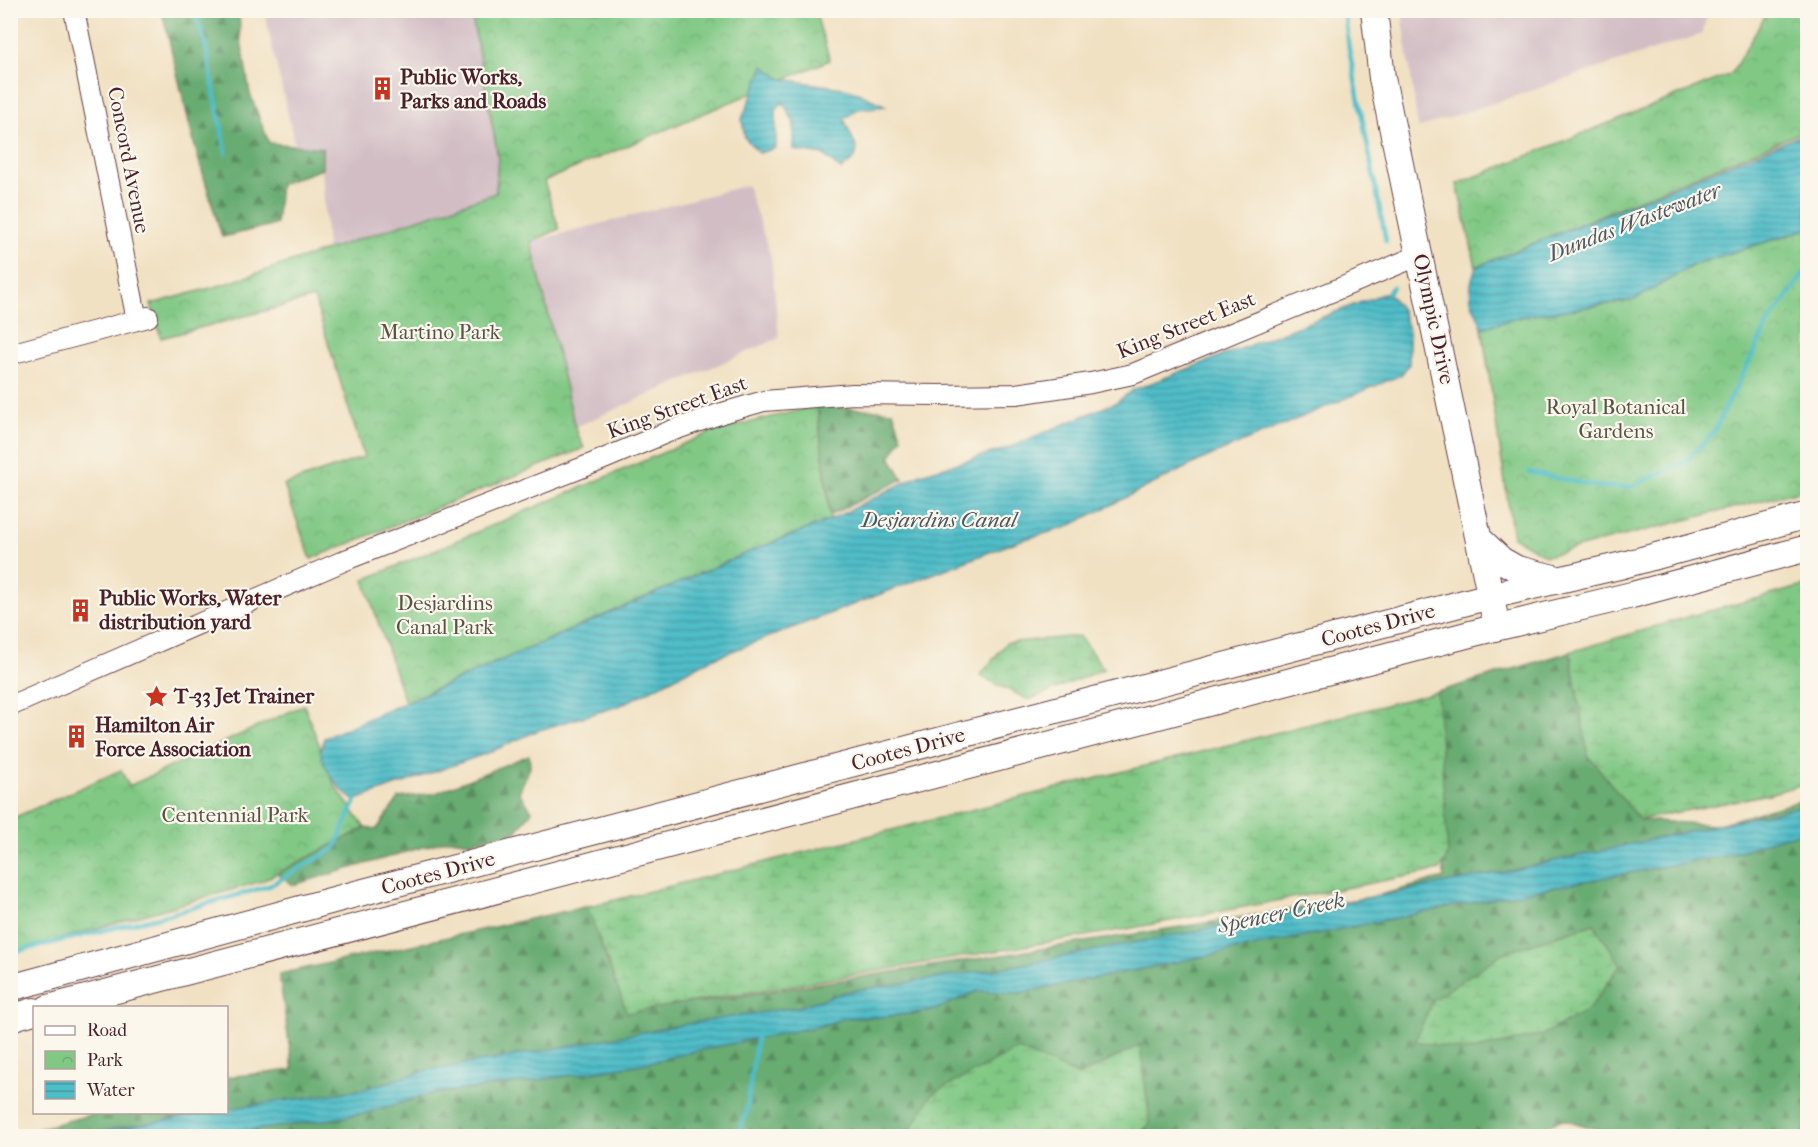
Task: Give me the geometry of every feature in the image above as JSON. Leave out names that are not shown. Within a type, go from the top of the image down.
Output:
[{"type":"main road","name":"Olympic Drive","points":[[1374,10],[1382,78],[1498,627]]},
{"type":"main road","name":"Cootes Drive","points":[[10,988],[352,895],[1490,596],[1633,562],[1808,515]]},
{"type":"main road","points":[[1479,539],[1501,560],[1517,569],[1560,579]]},
{"type":"main road","name":"Cootes Drive","points":[[56,1006],[1498,627],[1632,595],[1808,548]]},
{"type":"main road","points":[[10,1018],[33,1011]]},
{"type":"street","name":"Concord Avenue","points":[[10,354],[143,318],[74,10]]},
{"type":"street","name":"King Street East","points":[[10,706],[348,559],[668,432],[722,413],[765,401],[853,394],[1016,394],[1133,374],[1420,255]]},
{"type":"shaded area","points":[[1402,10],[1708,11],[1702,34],[1418,128]]},
{"type":"shaded area","points":[[264,11],[471,11],[498,156],[496,193],[327,250],[322,148],[295,145]]},
{"type":"shaded area","points":[[747,185],[771,257],[779,338],[575,427],[531,242]]},
{"type":"green space","points":[[162,11],[239,11],[240,34],[250,94],[269,143],[322,148],[322,169],[280,184],[276,224],[222,237],[195,147]]},
{"type":"green space","name":"Martino Park","points":[[471,11],[815,11],[830,60],[544,181],[559,229],[531,242],[575,427],[584,448],[311,559],[284,485],[364,457],[314,298],[161,338],[151,304],[225,284],[496,193],[498,156]]},
{"type":"green space","points":[[1768,11],[1807,11],[1807,130],[1476,267],[1457,184],[1731,74]]},
{"type":"green space","name":"Royal Botanical Gardens","points":[[1807,229],[1807,489],[1546,556],[1513,537],[1482,328],[1519,317],[1634,300],[1695,264]]},
{"type":"green space","points":[[817,406],[893,411],[902,438],[890,457],[903,479],[830,515]]},
{"type":"green space","name":"Desjardins Canal Park","points":[[817,406],[830,520],[756,549],[405,702],[364,580],[714,431]]},
{"type":"green space","points":[[1807,585],[1807,783],[1769,794],[1639,820],[1588,755],[1570,652],[1694,615]]},
{"type":"green space","points":[[1079,636],[1104,669],[1029,700],[980,676],[1006,643]]},
{"type":"green space","points":[[1570,652],[1577,685],[1639,820],[1715,825],[1807,799],[1807,1136],[1620,1136],[1563,1119],[1520,1136],[11,1136],[93,1114],[228,1114],[228,1077],[293,1070],[279,974],[603,903],[633,1003],[701,1002],[1372,897],[1444,878],[1437,692]]},
{"type":"green space","points":[[1437,692],[1448,855],[1440,870],[1127,929],[627,1013],[587,907]]},
{"type":"green space","name":"Centennial Park","points":[[304,705],[335,786],[365,828],[262,881],[11,953],[11,819],[121,770],[129,786]]},
{"type":"green space","points":[[529,755],[530,767],[519,792],[532,811],[516,832],[469,842],[451,839],[293,885],[277,873],[365,828],[377,829],[399,798],[436,793]]},
{"type":"green space","points":[[1594,924],[1621,965],[1588,1010],[1542,1035],[1466,1051],[1415,1041],[1433,1000],[1503,953]]},
{"type":"green space","points":[[1140,1045],[1150,1123],[1138,1136],[907,1136],[932,1094],[1018,1049],[1079,1076]]},
{"type":"water","points":[[764,66],[782,79],[849,89],[886,106],[858,109],[844,119],[857,149],[855,158],[841,170],[824,155],[794,150],[794,123],[783,102],[776,110],[776,148],[759,153],[745,138],[742,119]]},
{"type":"water","name":"Dundas Wastewater","points":[[1807,133],[1807,229],[1695,264],[1634,300],[1519,317],[1482,328],[1470,296],[1476,267]]},
{"type":"water","name":"Desjardins Canal","points":[[1388,292],[1402,311],[1409,333],[1409,364],[1401,375],[1203,459],[1065,528],[1021,540],[709,660],[619,706],[539,730],[490,752],[356,800],[339,787],[325,765],[321,752],[324,738],[756,549],[830,520],[921,474],[1003,450],[1117,402],[1133,390]]},
{"type":"water","points":[[1807,805],[1807,831],[1732,854],[1526,892],[1021,993],[977,991],[935,1010],[885,1017],[846,1018],[820,1026],[695,1051],[648,1063],[528,1082],[431,1094],[363,1114],[217,1136],[84,1136],[202,1114],[228,1114],[228,1109],[360,1090],[428,1070],[692,1023],[798,1007],[846,992],[1003,968],[1514,870]]},
{"type":"waterway","points":[[194,10],[205,42],[226,153]]},
{"type":"waterway","points":[[1344,10],[1349,49],[1386,241]]},
{"type":"waterway","points":[[1529,472],[1600,487],[1630,487],[1685,462],[1713,433],[1769,322],[1808,268]]},
{"type":"waterway","points":[[1388,292],[1393,287]]},
{"type":"waterway","points":[[10,953],[167,915],[269,886],[335,848],[356,800]]},
{"type":"waterway","points":[[731,1136],[737,1134],[746,1114],[757,1035]]},
{"type":"place","name":"Public Works, Parks and Roads","points":[[382,89]]},
{"type":"place","name":"Public Works, Water distribution yard","points":[[81,610]]},
{"type":"place","name":"T-33 Jet Trainer","points":[[156,696]]},
{"type":"place","name":"Hamilton Air Force Association","points":[[77,737]]},
{"type":"water label","name":"Spencer Creek","points":[[1281,912]]}]
